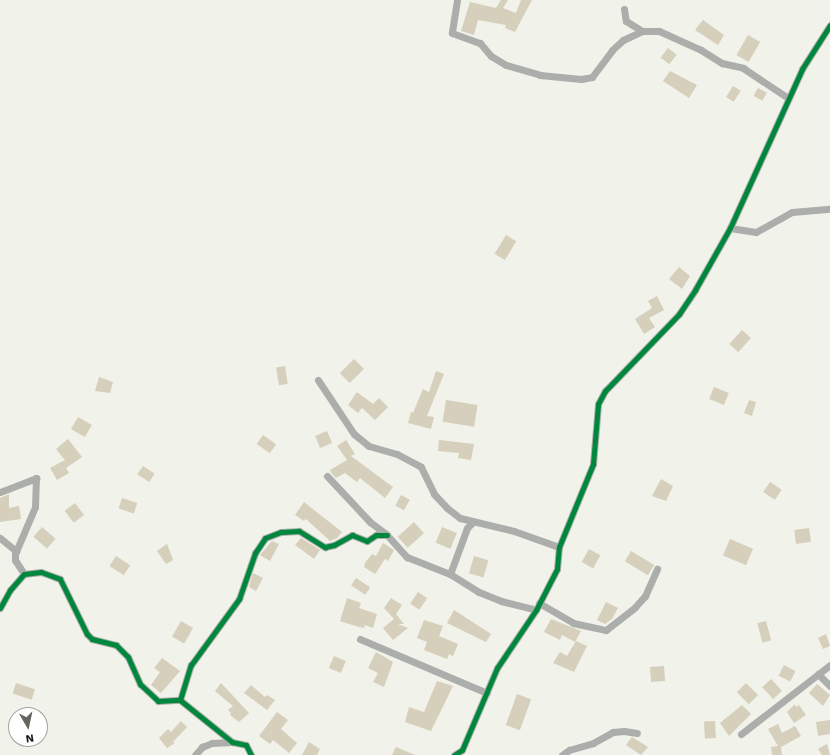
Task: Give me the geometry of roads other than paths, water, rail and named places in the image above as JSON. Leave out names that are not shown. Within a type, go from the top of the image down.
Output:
[{"type":"street","points":[[457,0],[452,33],[480,43],[491,56],[506,65],[540,75],[581,79],[592,77],[612,50],[623,40],[642,31],[659,31],[702,50],[722,63],[743,68],[788,98]]},
{"type":"street","points":[[624,9],[626,21],[642,31]]},
{"type":"street","points":[[454,755],[462,750],[497,668],[537,606],[557,568],[559,546],[593,464],[598,404],[606,391],[679,314],[730,228],[802,69],[830,25]]},
{"type":"street","points":[[730,228],[756,232],[792,212],[830,209]]},
{"type":"street","points":[[318,380],[354,434],[369,446],[397,454],[420,466],[441,503],[460,518],[514,531],[559,546]]},
{"type":"street","points":[[328,476],[370,522],[388,535],[407,557],[450,574],[490,596],[537,606],[573,622],[606,630],[635,607],[645,596],[657,569]]},
{"type":"street","points":[[0,492],[36,478],[34,507],[16,551],[15,560],[24,574]]},
{"type":"street","points":[[450,574],[467,528],[473,522]]},
{"type":"street","points":[[180,700],[191,665],[239,599],[255,553],[265,538],[281,532],[299,531],[327,547],[352,535],[368,541],[376,535],[388,535]]},
{"type":"street","points":[[0,538],[16,551]]},
{"type":"street","points":[[0,608],[10,590],[24,574],[41,572],[60,579],[87,634],[92,639],[116,645],[128,657],[140,684],[158,701],[180,700],[232,742]]},
{"type":"street","points":[[360,639],[487,693]]},
{"type":"street","points":[[741,734],[772,708],[809,684],[818,674],[830,665]]},
{"type":"street","points":[[818,674],[830,686]]},
{"type":"street","points":[[562,755],[569,750],[593,743],[613,732],[624,731],[637,734]]},
{"type":"street","points":[[195,755],[202,747],[212,743],[232,742],[246,745],[251,755]]}]
